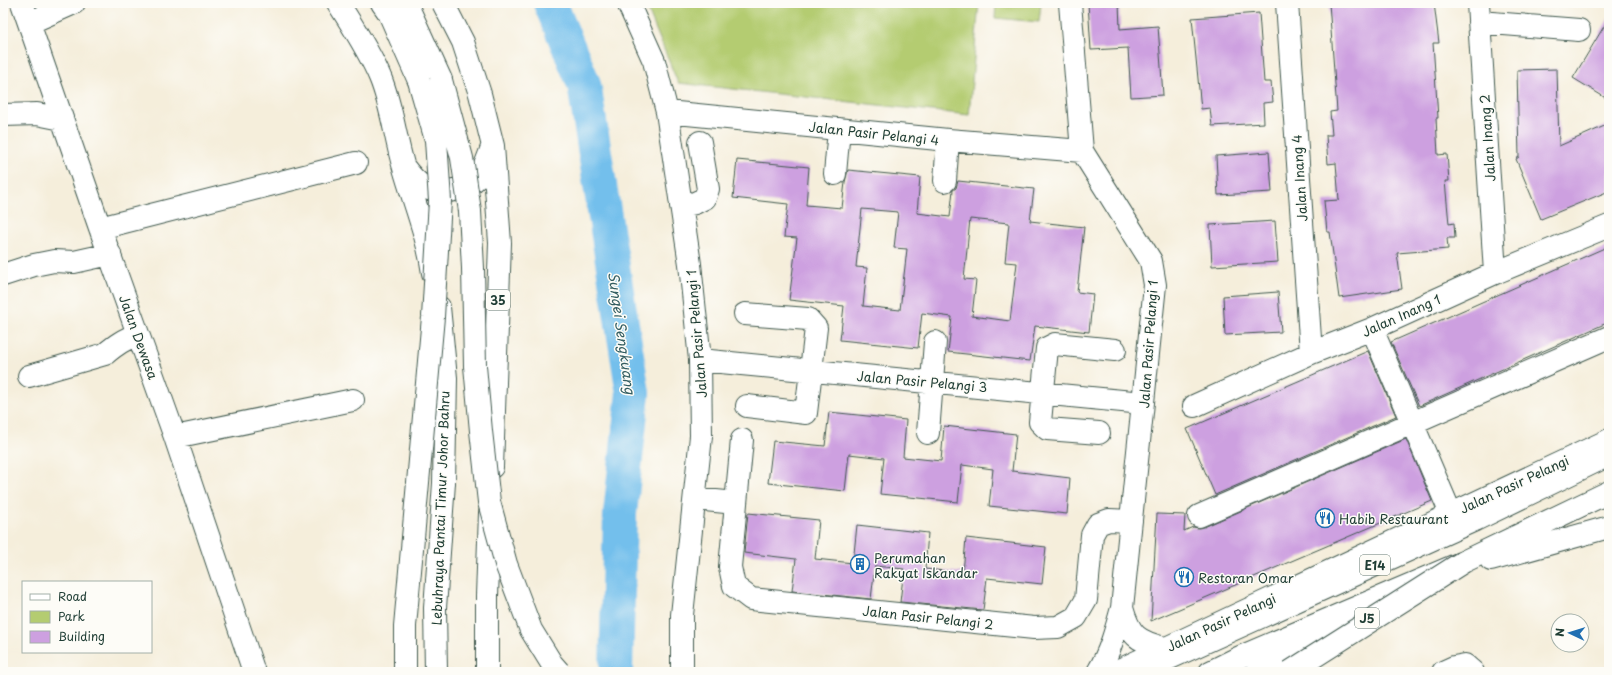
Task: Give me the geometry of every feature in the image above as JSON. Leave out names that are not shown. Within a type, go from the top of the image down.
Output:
[{"type":"main road","points":[[26,13],[74,3]]},
{"type":"main road","name":"Lebuhraya Pantai Timur Johor Bahru","points":[[338,3],[360,38],[380,78],[394,124],[403,166],[420,217],[432,267],[440,316],[446,378],[444,483],[435,608],[436,672]]},
{"type":"main road","points":[[382,3],[389,13],[419,81],[436,140],[440,201],[433,317],[405,626],[405,672]]},
{"type":"main road","points":[[406,3],[441,80],[462,158],[470,211],[476,366],[481,431],[489,502],[506,564],[531,630],[552,664],[559,672]]},
{"type":"main road","name":"35","points":[[443,3],[463,42],[480,94],[493,146],[500,243],[486,596],[487,672]]},
{"type":"main road","name":"Jalan Pasir Pelangi 1","points":[[628,3],[654,61],[667,112],[690,264],[700,360],[701,436],[696,499],[682,615],[682,672]]},
{"type":"main road","name":"Jalan Pasir Pelangi 1","points":[[1070,3],[1082,151],[1151,261],[1155,285],[1122,608],[1111,646],[1105,661],[1098,672]]},
{"type":"main road","name":"Jalan Inang 4","points":[[1287,3],[1311,353]]},
{"type":"main road","points":[[1479,12],[1579,30]]},
{"type":"main road","name":"Jalan Inang 2","points":[[1479,12],[1495,273]]},
{"type":"main road","name":"Jalan Dewasa","points":[[26,13],[174,437],[254,672]]},
{"type":"main road","name":"Jalan Pasir Pelangi 4","points":[[667,112],[948,140],[1082,151]]},
{"type":"main road","points":[[3,115],[37,114],[62,119]]},
{"type":"main road","points":[[835,174],[838,129]]},
{"type":"main road","points":[[945,181],[948,140]]},
{"type":"main road","points":[[681,206],[695,203],[705,198],[708,189],[700,142]]},
{"type":"main road","points":[[403,166],[412,177],[424,186],[439,191],[454,190],[469,184],[480,174],[488,160],[493,146]]},
{"type":"main road","points":[[100,228],[356,163]]},
{"type":"main road","name":"Jalan Inang 1","points":[[1194,406],[1495,273],[1609,226]]},
{"type":"main road","points":[[3,275],[34,265],[54,261],[74,262],[110,254]]},
{"type":"main road","points":[[745,314],[808,319],[816,328],[806,413],[747,406]]},
{"type":"main road","points":[[1372,328],[1411,423],[1451,514]]},
{"type":"main road","points":[[28,376],[105,354],[112,350],[118,342],[138,334]]},
{"type":"main road","points":[[1198,516],[1609,337]]},
{"type":"main road","points":[[928,433],[935,342]]},
{"type":"main road","points":[[1099,433],[1047,429],[1040,422],[1047,348],[1055,344],[1115,350]]},
{"type":"main road","name":"Jalan Pasir Pelangi 3","points":[[700,360],[932,381],[1144,403]]},
{"type":"main road","points":[[174,437],[354,400]]},
{"type":"main road","name":"Jalan Pasir Pelangi 2","points":[[742,440],[730,567],[734,586],[751,599],[1034,628],[1058,627],[1076,617],[1086,600],[1092,535],[1098,524],[1108,520],[1131,522]]},
{"type":"main road","name":"Jalan Pasir Pelangi","points":[[1115,672],[1609,440]]},
{"type":"main road","name":"E14","points":[[1139,672],[1475,520],[1609,455]]},
{"type":"main road","name":"E14","points":[[1210,672],[1240,658],[1470,562],[1609,492]]},
{"type":"main road","points":[[696,499],[736,503]]},
{"type":"main road","name":"J5","points":[[1256,672],[1470,562],[1609,501]]},
{"type":"main road","points":[[1290,672],[1470,562],[1609,527]]},
{"type":"main road","name":"Jalan Pasir Pelangi 1","points":[[1122,608],[1127,625],[1133,634],[1140,640],[1164,648]]},
{"type":"main road","points":[[1443,672],[1454,667],[1469,668]]},
{"type":"green space","points":[[645,3],[979,3],[969,115],[678,83]]},
{"type":"green space","points":[[996,3],[1041,3],[1039,22],[995,18]]},
{"type":"building","points":[[1088,3],[1119,3],[1120,29],[1158,26],[1163,95],[1131,97],[1128,48],[1091,50]]},
{"type":"building","points":[[1329,3],[1434,3],[1439,43],[1433,43],[1438,118],[1436,118],[1438,155],[1447,154],[1449,181],[1445,181],[1449,224],[1454,223],[1455,238],[1447,238],[1448,249],[1397,253],[1402,289],[1339,298],[1330,232],[1327,232],[1324,201],[1339,200],[1336,163],[1328,164],[1326,135],[1332,135],[1330,112],[1337,111]]},
{"type":"building","points":[[1259,13],[1264,82],[1271,82],[1273,102],[1263,103],[1264,123],[1212,126],[1210,108],[1201,109],[1192,18]]},
{"type":"building","points":[[1609,18],[1609,100],[1573,78]]},
{"type":"building","points":[[1557,69],[1559,146],[1609,124],[1609,191],[1541,219],[1516,159],[1519,157],[1517,70]]},
{"type":"building","points":[[1269,152],[1272,192],[1218,195],[1216,156]]},
{"type":"building","points":[[737,160],[809,167],[806,205],[842,208],[848,170],[920,177],[917,213],[950,217],[953,190],[956,188],[958,181],[1034,189],[1030,221],[1084,227],[1077,292],[1093,294],[1089,332],[1035,326],[1030,361],[948,352],[952,317],[922,313],[918,348],[840,340],[844,306],[789,300],[797,238],[784,237],[788,204],[733,198]],"holes":[[[862,209],[898,212],[894,248],[907,249],[900,310],[863,306],[867,268],[856,267]],[[970,219],[1009,223],[1005,262],[1017,263],[1010,321],[972,316],[976,280],[964,279]]]},
{"type":"building","points":[[1275,221],[1278,262],[1212,266],[1210,225]]},
{"type":"building","points":[[1609,246],[1609,322],[1419,406],[1391,342]]},
{"type":"building","points":[[1278,292],[1281,332],[1225,335],[1223,296]]},
{"type":"building","points":[[1368,351],[1396,416],[1215,495],[1187,429]]},
{"type":"building","points":[[829,412],[906,420],[903,457],[941,461],[944,426],[1016,434],[1012,471],[1070,478],[1067,514],[989,506],[993,469],[962,465],[958,502],[880,494],[884,458],[849,454],[845,491],[768,483],[773,441],[825,446]]},
{"type":"building","points":[[1406,439],[1432,501],[1151,621],[1157,514],[1185,515],[1184,531],[1193,527],[1204,527]]},
{"type":"building","name":"Perumahan Rakyat Iskandar","points":[[748,513],[819,520],[815,559],[853,563],[857,525],[928,533],[925,569],[963,573],[966,538],[1046,547],[1042,584],[987,578],[983,610],[900,602],[904,569],[875,566],[871,599],[792,591],[796,559],[744,553]]},
{"type":"waterway","name":"Sungei Sengkuang","points":[[550,3],[584,84],[633,393],[620,514],[616,672]]},
{"type":"place","name":"Habib Restaurant","points":[[1325,518]]},
{"type":"place","name":"Perumahan Rakyat Iskandar","points":[[860,564]]},
{"type":"place","name":"Restoran Omar","points":[[1184,577]]}]
